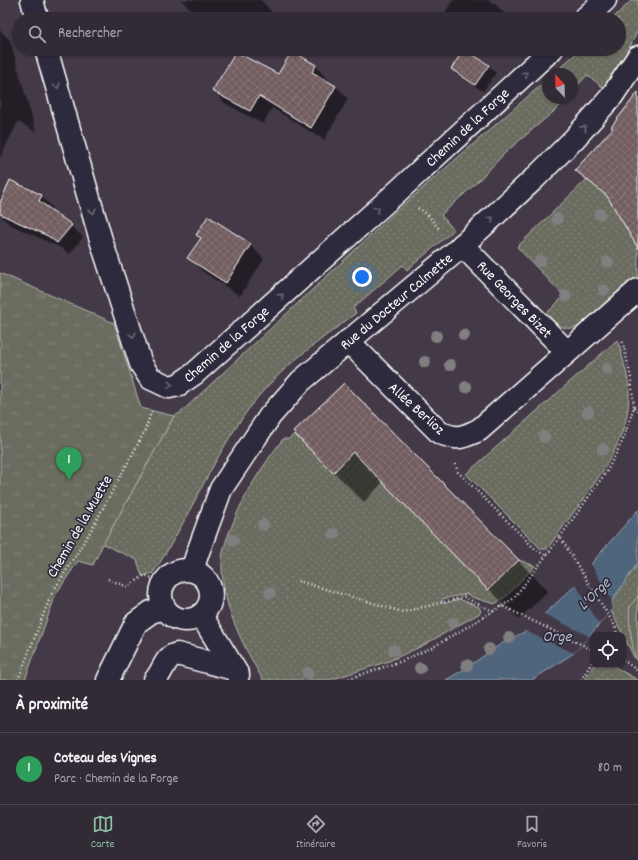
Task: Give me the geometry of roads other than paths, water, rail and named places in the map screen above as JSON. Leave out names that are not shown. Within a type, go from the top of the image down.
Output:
[{"type":"street","points":[[32,0],[35,12]]},
{"type":"street","points":[[591,12],[604,0]]},
{"type":"street","name":"Chemin de la Forge","points":[[48,56],[101,240],[141,364],[150,378],[169,387],[178,385],[194,374],[397,192],[544,56]]},
{"type":"street","name":"Rue du Docteur Calmette","points":[[192,570],[221,489],[270,416],[301,381],[462,245],[535,178],[574,139],[612,96],[638,57]]},
{"type":"street","name":"Rue Georges Bizet","points":[[462,245],[567,352]]},
{"type":"street","name":"Allée Berlioz","points":[[348,341],[440,433],[455,438],[463,437],[479,430],[638,290]]},
{"type":"street","points":[[192,570],[200,574],[205,579],[210,590],[210,602],[201,615],[193,619],[177,619],[169,614],[164,608],[161,600],[163,583],[168,576],[176,572],[192,570]]},
{"type":"street","points":[[108,680],[136,623],[151,612],[164,608]]},
{"type":"street","points":[[201,615],[237,674]]},
{"type":"street","points":[[155,680],[160,674],[166,661],[178,654],[237,674]]},
{"type":"water","name":"Orge","points":[[638,510],[638,563],[612,601],[611,611],[592,632],[590,632],[590,635],[574,653],[532,680],[446,680],[501,644],[526,631],[578,583],[595,559]]},
{"type":"place","name":"Coteau des Vignes","points":[[69,480]]},
{"type":"water label","name":"L'Orge","points":[[593,593]]}]
